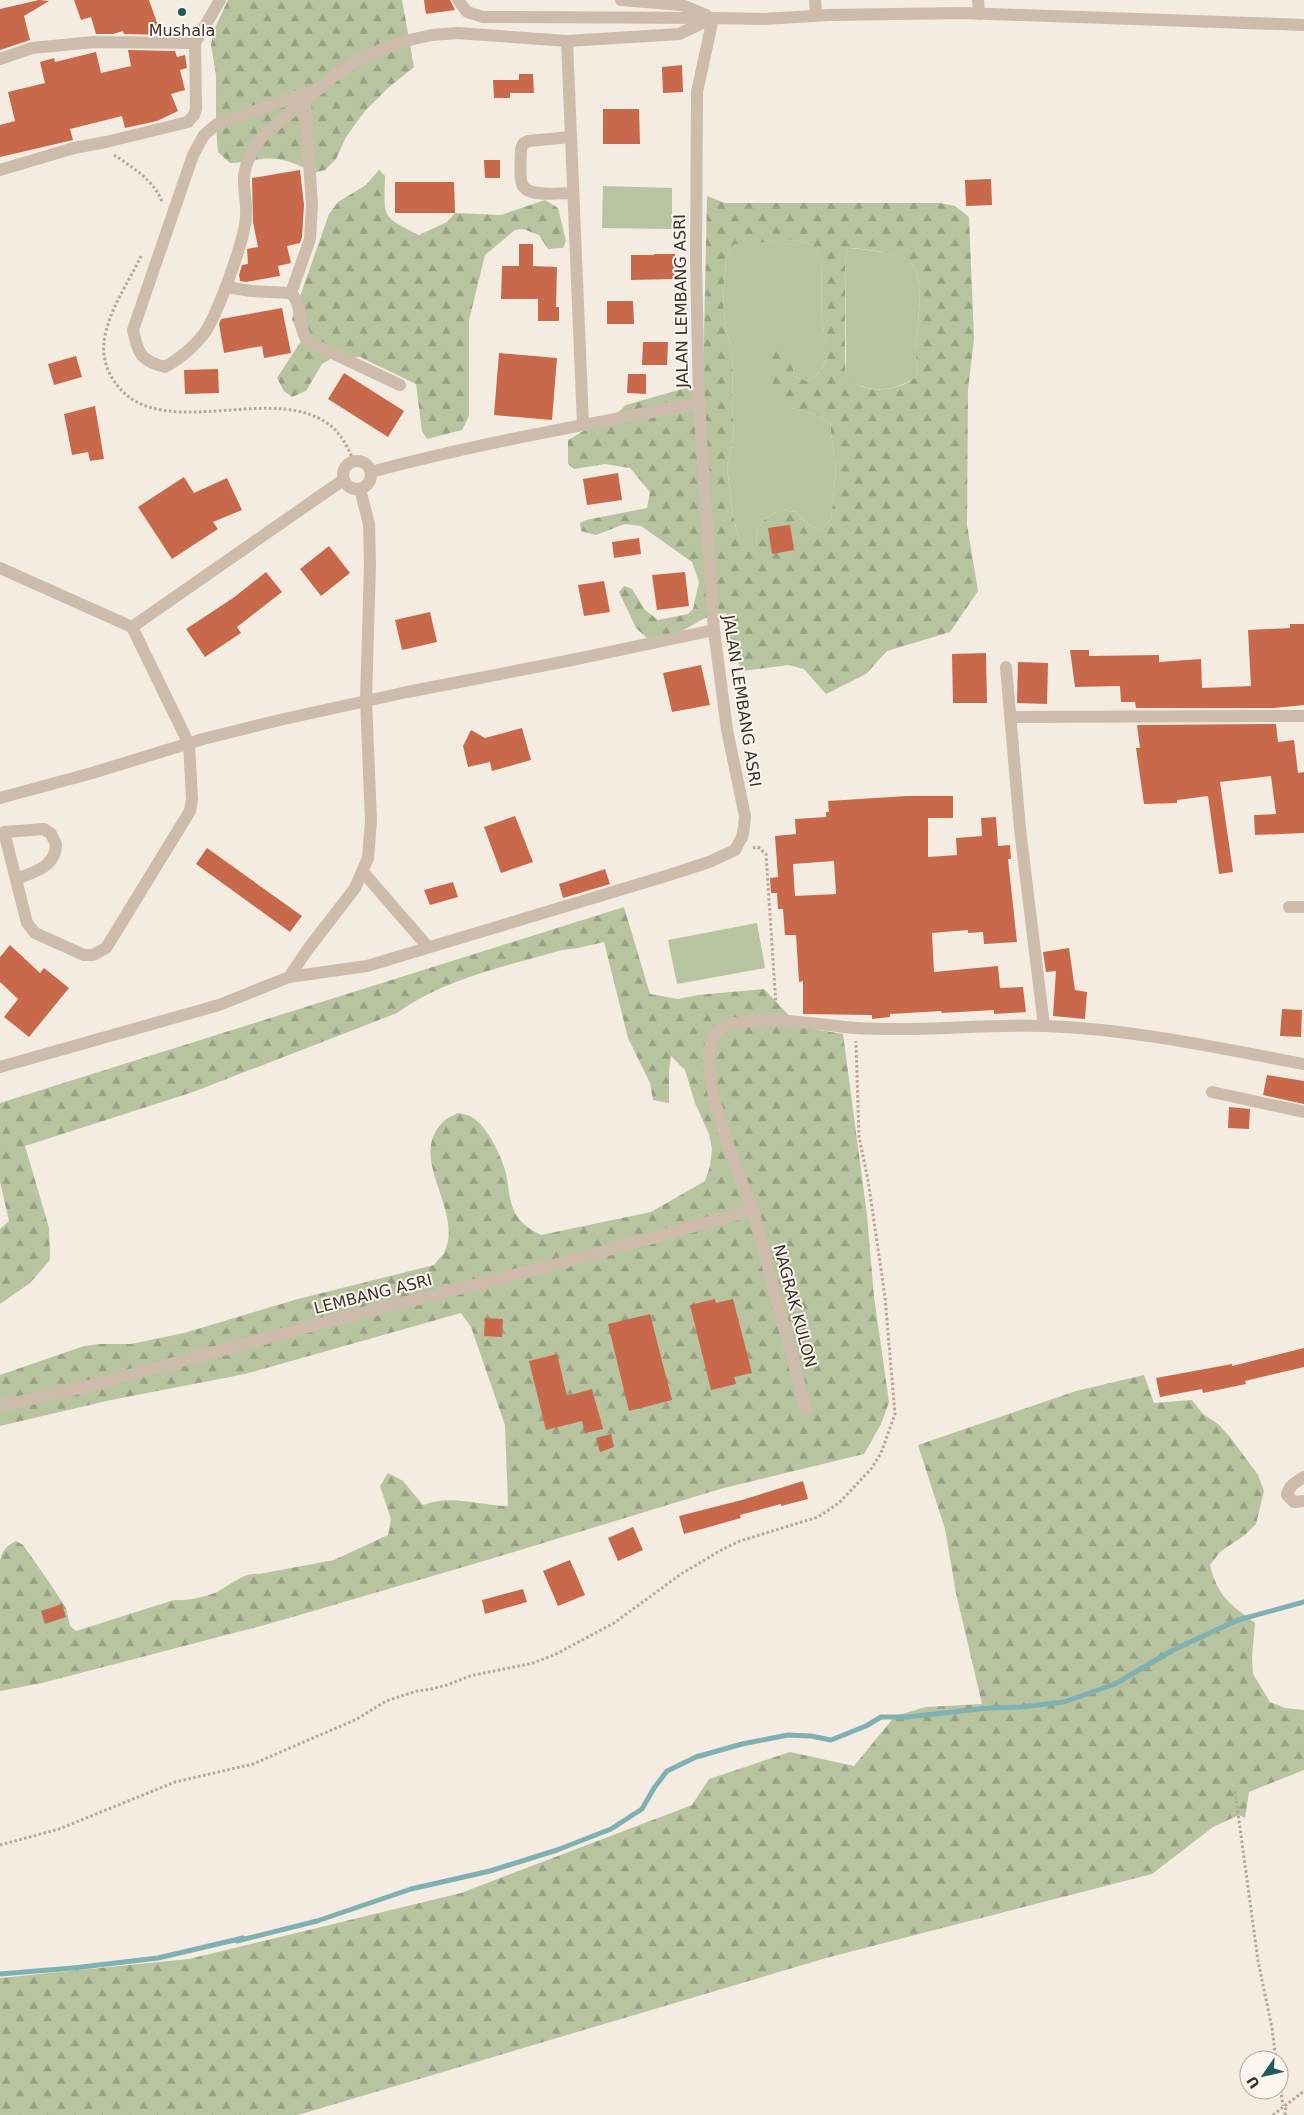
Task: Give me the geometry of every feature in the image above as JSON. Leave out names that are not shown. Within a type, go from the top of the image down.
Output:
[{"type":"street","points":[[0,170],[74,148],[188,122],[196,109],[195,42],[220,0]]},
{"type":"street","points":[[458,0],[468,12],[483,17],[764,19],[816,15],[978,14],[1304,25]]},
{"type":"street","points":[[621,0],[682,5],[713,18]]},
{"type":"street","points":[[815,0],[816,15]]},
{"type":"street","points":[[978,0],[978,14]]},
{"type":"street","points":[[321,88],[217,124],[204,135],[193,154],[133,330],[138,350],[150,363],[166,367],[183,357],[204,333],[226,287],[246,217],[243,180],[245,168],[262,137],[355,62],[382,49],[432,35],[457,33],[567,41],[679,34],[713,18]]},
{"type":"street","name":"JALAN LEMBANG ASRI","points":[[713,18],[697,92],[696,261],[699,403],[714,630],[727,730],[744,816],[742,837],[735,850]]},
{"type":"street","points":[[567,41],[583,424]]},
{"type":"street","points":[[0,59],[32,48],[94,42],[195,42]]},
{"type":"street","points":[[291,293],[310,239],[312,205],[305,102]]},
{"type":"street","points":[[571,137],[528,141],[523,144],[521,149],[522,184],[526,190],[533,193],[574,192]]},
{"type":"street","points":[[226,287],[251,291],[291,293],[296,299],[303,333],[309,342],[400,385]]},
{"type":"street","points":[[371,472],[424,458],[583,424],[699,403]]},
{"type":"street","points":[[352,461],[364,462],[371,472],[369,483],[360,490],[350,488],[343,480],[344,469],[352,461]]},
{"type":"street","points":[[132,626],[343,480]]},
{"type":"street","points":[[289,977],[355,888],[364,872],[371,846],[366,700],[370,564],[369,524],[360,490]]},
{"type":"street","points":[[0,568],[132,626],[188,744],[192,799],[190,812],[106,948],[100,953],[84,955],[32,931],[26,923],[4,832],[44,828],[56,844],[54,858],[48,865],[16,879]]},
{"type":"street","points":[[0,798],[92,774],[188,744],[366,700],[714,630]]},
{"type":"street","points":[[1006,667],[1020,829],[1044,1026]]},
{"type":"street","points":[[1011,717],[1304,716]]},
{"type":"street","points":[[0,1067],[219,1005],[289,977],[367,966],[666,876],[709,862],[735,850]]},
{"type":"street","points":[[364,872],[428,947]]},
{"type":"street","points":[[1289,907],[1304,907]]},
{"type":"street","points":[[777,1020],[858,1028],[1044,1026],[1167,1038],[1304,1064]]},
{"type":"street","name":"NAGRAK KULON","points":[[777,1020],[739,1023],[718,1031],[712,1044],[709,1065],[713,1095],[753,1210],[806,1409]]},
{"type":"street","points":[[1212,1092],[1304,1112]]},
{"type":"street","name":"LEMBANG ASRI","points":[[0,1406],[85,1387],[319,1324],[554,1266],[753,1210]]},
{"type":"street","points":[[1304,1477],[1287,1490],[1287,1495],[1294,1502],[1304,1501]]},
{"type":"path","points":[[735,850],[758,847],[766,854],[777,1020]]},
{"type":"path","points":[[0,1845],[59,1829],[175,1782],[253,1764],[357,1719],[386,1701],[417,1691],[432,1690],[470,1676],[532,1663],[556,1654],[614,1622],[681,1574],[723,1549],[740,1541],[818,1517],[844,1498],[871,1468],[881,1453],[895,1414],[885,1297],[868,1180],[859,1137],[855,1045],[858,1028]]},
{"type":"path","points":[[1235,1791],[1256,1944],[1274,2050]]},
{"type":"path","points":[[1273,2115],[1304,2091]]},
{"type":"path","points":[[1283,2100],[1285,2115]]},
{"type":"green space","points":[[228,0],[402,0],[414,67],[388,88],[365,111],[346,137],[336,159],[325,170],[313,173],[301,166],[275,159],[230,163],[218,152],[216,75],[211,45],[214,30]]},
{"type":"green space","points":[[379,170],[385,176],[385,208],[387,214],[398,224],[419,235],[447,222],[455,213],[501,215],[545,200],[558,208],[566,241],[563,248],[548,249],[539,235],[523,229],[515,230],[485,255],[469,320],[469,416],[462,430],[427,439],[422,431],[416,384],[360,357],[336,356],[322,364],[306,391],[292,397],[284,391],[277,378],[301,341],[292,319],[329,214],[338,202],[366,185]]},
{"type":"green space","points":[[603,186],[672,188],[672,229],[602,228]]},
{"type":"green space","points":[[707,196],[725,203],[940,203],[955,206],[969,217],[974,339],[968,389],[967,525],[978,591],[950,632],[887,651],[866,674],[826,694],[804,669],[789,665],[742,671],[729,642],[730,619],[725,613],[705,618],[671,637],[648,639],[636,628],[619,592],[624,586],[632,589],[645,610],[658,620],[688,614],[693,609],[699,582],[692,562],[641,526],[625,524],[596,535],[581,531],[580,523],[586,520],[647,508],[650,492],[630,468],[605,464],[574,469],[568,464],[568,440],[587,429],[603,426],[626,405],[703,383]],"holes":[[[795,240],[811,244],[821,255],[822,325],[827,340],[827,357],[820,372],[807,381],[793,376],[794,362],[788,348],[773,346],[773,393],[784,406],[817,415],[830,423],[836,471],[831,519],[820,531],[806,523],[796,512],[780,510],[766,518],[757,530],[756,546],[749,552],[742,549],[733,516],[727,467],[734,435],[732,405],[733,349],[727,335],[723,304],[726,257],[734,244]],[[848,248],[872,250],[898,256],[911,263],[916,270],[919,294],[916,349],[918,374],[902,385],[892,388],[870,389],[860,386],[845,374],[845,263]]]},
{"type":"green space","points":[[796,240],[811,244],[821,255],[822,325],[827,340],[827,357],[820,372],[807,381],[793,376],[794,362],[784,406],[817,415],[830,423],[836,471],[831,519],[820,531],[806,523],[796,512],[780,510],[766,518],[757,530],[756,546],[749,552],[742,549],[733,516],[727,467],[734,435],[732,405],[733,349],[727,335],[723,304],[726,257],[734,243]]},
{"type":"green space","points":[[848,248],[898,256],[911,263],[916,270],[919,294],[916,350],[918,374],[898,386],[886,389],[868,388],[850,382],[845,374],[845,263]]},
{"type":"green space","points":[[624,907],[650,994],[678,999],[698,995],[764,989],[800,1027],[843,1034],[867,1215],[874,1297],[889,1402],[881,1424],[864,1454],[720,1489],[272,1623],[42,1683],[0,1691],[0,1560],[5,1549],[16,1541],[23,1545],[49,1582],[66,1608],[70,1626],[76,1631],[174,1600],[190,1599],[212,1594],[248,1575],[334,1560],[388,1535],[391,1519],[380,1486],[388,1473],[403,1481],[423,1505],[456,1500],[508,1506],[505,1425],[471,1327],[461,1313],[245,1374],[111,1400],[0,1426],[0,1375],[84,1346],[131,1344],[184,1333],[298,1299],[434,1265],[444,1253],[449,1237],[448,1220],[433,1169],[431,1153],[433,1137],[444,1121],[458,1113],[473,1118],[489,1135],[506,1174],[514,1211],[525,1225],[541,1235],[651,1212],[705,1181],[710,1166],[712,1149],[709,1134],[695,1103],[685,1070],[671,1056],[669,1103],[653,1100],[650,1083],[628,1038],[604,942],[562,950],[477,974],[456,982],[435,991],[397,1013],[193,1092],[25,1146],[49,1228],[50,1260],[30,1283],[0,1304],[0,1229],[9,1221],[0,1182],[0,1103]]},
{"type":"green space","points":[[757,923],[765,968],[677,984],[668,940]]},
{"type":"green space","points":[[1144,1375],[1154,1403],[1192,1400],[1203,1414],[1218,1424],[1258,1475],[1264,1491],[1256,1524],[1245,1535],[1220,1552],[1210,1565],[1217,1585],[1226,1599],[1255,1623],[1252,1657],[1253,1674],[1270,1702],[1285,1708],[1304,1710],[1304,1770],[1249,1792],[1245,1818],[1239,1815],[1213,1827],[1152,1874],[826,1958],[298,2115],[0,2115],[0,1978],[189,1959],[461,1893],[692,1805],[709,1779],[790,1752],[854,1766],[895,1716],[926,1707],[982,1704],[956,1593],[945,1529],[918,1445],[1076,1391]]},
{"type":"building","points":[[39,0],[49,1],[24,16],[30,40],[0,50],[0,9]]},
{"type":"building","points":[[74,0],[149,0],[160,31],[165,28],[167,35],[124,34],[123,31],[113,34],[96,34],[91,17],[81,20]]},
{"type":"building","points":[[424,0],[450,0],[455,10],[426,14]]},
{"type":"building","points":[[128,50],[175,51],[177,57],[185,55],[187,68],[180,70],[185,90],[171,94],[178,111],[157,121],[125,128],[122,116],[70,129],[73,140],[0,157],[0,125],[15,121],[8,92],[45,83],[40,62],[54,58],[55,62],[96,52],[101,73],[131,66]]},
{"type":"building","points":[[682,65],[683,92],[663,93],[662,67]]},
{"type":"building","points":[[519,74],[533,74],[534,93],[510,93],[510,98],[494,98],[493,80],[519,80]]},
{"type":"building","points":[[603,109],[639,109],[640,144],[603,144]]},
{"type":"building","points":[[484,160],[500,160],[500,178],[485,178]]},
{"type":"building","points":[[300,170],[304,205],[302,237],[300,243],[287,246],[291,263],[278,266],[280,276],[246,282],[240,281],[239,275],[242,265],[248,264],[247,249],[258,247],[253,222],[252,178]]},
{"type":"building","points":[[991,179],[992,205],[966,206],[965,180]]},
{"type":"building","points":[[395,182],[454,182],[455,213],[395,213]]},
{"type":"building","points":[[519,244],[533,244],[533,266],[557,267],[556,307],[559,307],[559,321],[538,321],[538,299],[501,299],[502,266],[519,266]]},
{"type":"building","points":[[675,254],[674,279],[631,280],[631,255]]},
{"type":"building","points":[[607,301],[633,301],[634,324],[607,324]]},
{"type":"building","points":[[282,308],[291,353],[264,358],[262,346],[224,353],[219,324],[221,319]]},
{"type":"building","points":[[643,342],[668,342],[667,365],[642,365]]},
{"type":"building","points":[[499,353],[557,358],[552,420],[494,415]]},
{"type":"building","points":[[76,356],[82,377],[54,385],[48,364]]},
{"type":"building","points":[[218,369],[219,393],[185,394],[184,370]]},
{"type":"building","points":[[344,373],[404,411],[388,437],[328,399]]},
{"type":"building","points":[[628,374],[646,374],[646,394],[627,393]]},
{"type":"building","points":[[95,406],[104,459],[90,461],[88,452],[72,455],[64,414]]},
{"type":"building","points":[[618,473],[622,500],[587,505],[583,479]]},
{"type":"building","points":[[184,477],[194,493],[227,478],[242,510],[213,522],[218,529],[172,559],[138,507]]},
{"type":"building","points":[[790,525],[794,550],[772,554],[768,528]]},
{"type":"building","points":[[639,538],[641,554],[614,558],[612,542]]},
{"type":"building","points":[[329,546],[350,573],[321,596],[300,569]]},
{"type":"building","points":[[266,572],[282,592],[237,627],[241,633],[205,657],[186,629],[233,598]]},
{"type":"building","points":[[685,572],[689,606],[657,610],[652,575]]},
{"type":"building","points":[[604,581],[610,612],[584,616],[578,585]]},
{"type":"building","points":[[430,612],[437,642],[402,650],[395,620]]},
{"type":"building","points":[[1290,624],[1304,624],[1304,705],[1274,708],[1136,708],[1135,702],[1121,702],[1120,686],[1075,687],[1070,650],[1089,650],[1089,656],[1159,655],[1159,662],[1201,659],[1202,688],[1251,686],[1248,630],[1290,628]]},
{"type":"building","points":[[986,653],[987,703],[953,703],[952,654]]},
{"type":"building","points":[[1018,662],[1048,663],[1047,704],[1017,703]]},
{"type":"building","points":[[701,665],[710,705],[672,712],[663,673]]},
{"type":"building","points":[[1276,724],[1278,742],[1294,740],[1298,773],[1304,772],[1304,833],[1255,835],[1254,815],[1276,814],[1271,776],[1220,782],[1233,872],[1219,874],[1208,796],[1177,800],[1177,803],[1144,804],[1136,748],[1140,748],[1137,725]]},
{"type":"building","points":[[522,728],[531,760],[492,771],[490,762],[468,767],[463,746],[471,730],[485,738]]},
{"type":"building","points":[[907,796],[953,796],[953,818],[928,818],[928,857],[957,855],[956,838],[982,836],[981,818],[996,817],[998,846],[1010,845],[1011,859],[1008,859],[1017,942],[984,944],[983,932],[968,933],[968,930],[932,933],[934,972],[998,966],[1000,988],[1023,987],[1026,1012],[994,1014],[994,1010],[942,1013],[941,1011],[890,1014],[890,1017],[872,1019],[872,1015],[803,1014],[803,981],[799,982],[796,935],[785,935],[783,909],[778,909],[777,893],[771,893],[770,878],[778,877],[775,836],[796,834],[795,819],[826,817],[826,812],[829,812],[828,801]],"holes":[[[834,861],[836,894],[795,896],[793,864]]]},
{"type":"building","points":[[515,816],[533,862],[501,873],[484,827]]},
{"type":"building","points":[[207,848],[302,916],[290,932],[196,864]]},
{"type":"building","points":[[605,869],[610,884],[563,898],[559,884]]},
{"type":"building","points":[[453,882],[458,897],[430,905],[424,890]]},
{"type":"building","points":[[10,945],[40,973],[44,968],[69,988],[29,1037],[4,1017],[18,999],[0,982],[0,957]]},
{"type":"building","points":[[1069,948],[1075,990],[1087,992],[1085,1019],[1053,1016],[1056,971],[1046,972],[1043,952]]},
{"type":"building","points":[[1282,1009],[1302,1010],[1301,1037],[1280,1036]]},
{"type":"building","points":[[1267,1075],[1304,1081],[1304,1104],[1263,1095]]},
{"type":"building","points":[[1229,1107],[1250,1109],[1249,1129],[1228,1128]]},
{"type":"building","points":[[715,1299],[716,1303],[733,1299],[752,1373],[734,1377],[736,1384],[711,1390],[690,1305]]},
{"type":"building","points":[[650,1314],[672,1400],[629,1411],[608,1324]]},
{"type":"building","points":[[485,1318],[503,1319],[502,1337],[484,1336]]},
{"type":"building","points":[[1304,1348],[1304,1367],[1245,1381],[1246,1384],[1203,1393],[1202,1389],[1160,1397],[1156,1378],[1232,1364],[1232,1366]]},
{"type":"building","points":[[557,1354],[567,1396],[592,1389],[603,1429],[585,1433],[582,1421],[546,1430],[529,1361]]},
{"type":"building","points":[[611,1434],[614,1447],[600,1452],[596,1438]]},
{"type":"building","points":[[803,1481],[808,1499],[740,1515],[741,1518],[684,1534],[679,1516],[742,1500]]},
{"type":"building","points":[[633,1527],[643,1550],[618,1561],[608,1538]]},
{"type":"building","points":[[570,1560],[585,1595],[558,1606],[543,1571]]},
{"type":"building","points":[[523,1589],[527,1602],[485,1614],[482,1600]]},
{"type":"building","points":[[62,1604],[66,1617],[45,1624],[41,1611]]},
{"type":"waterway","points":[[0,1974],[158,1958],[317,1921],[411,1889],[490,1871],[557,1850],[611,1829],[642,1809],[654,1788],[667,1771],[696,1757],[742,1744],[788,1735],[811,1736],[831,1740],[866,1726],[881,1717],[907,1717],[1064,1702],[1115,1684],[1173,1650],[1238,1620],[1304,1602]]},
{"type":"place","name":"Mushala","points":[[182,12]]}]
